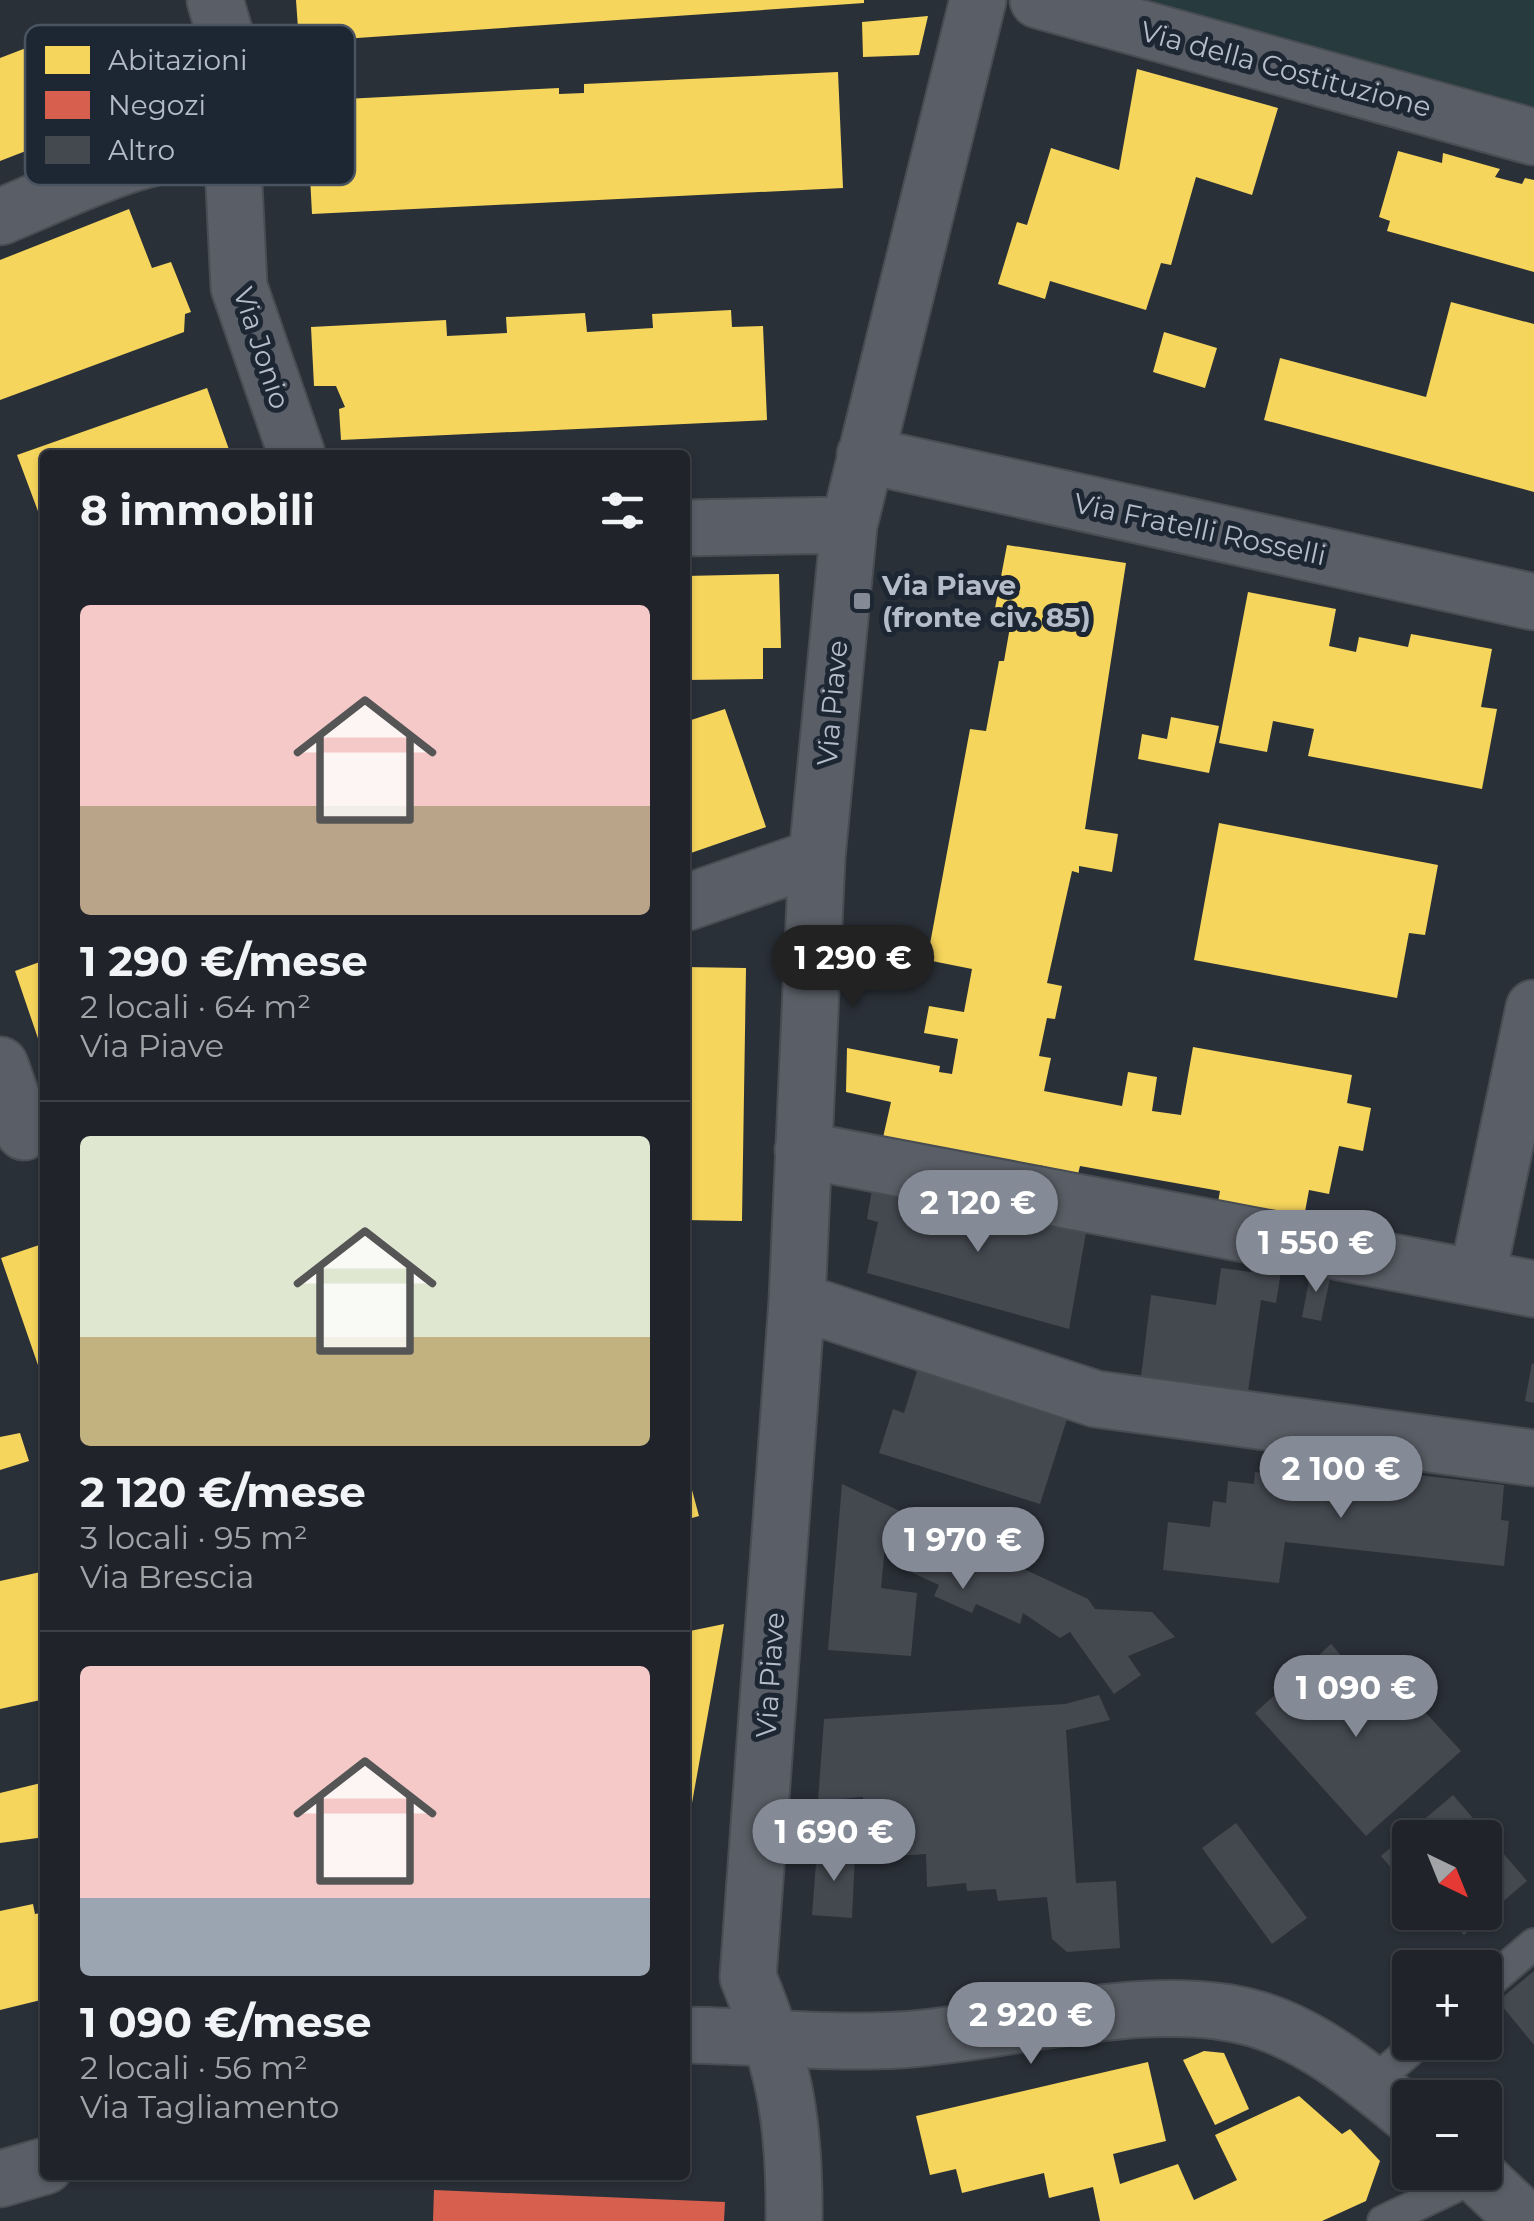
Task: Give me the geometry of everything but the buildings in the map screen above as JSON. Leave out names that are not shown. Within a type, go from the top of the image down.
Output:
[{"type":"street","name":"Via Jonio","points":[[215,0],[222,25]]},
{"type":"street","name":"Via Piave","points":[[794,2221],[792,2115],[772,2036],[748,1976],[797,1301],[817,857],[848,525],[978,0]]},
{"type":"street","name":"Via della Costituzione","points":[[1038,0],[1534,137]]},
{"type":"street","points":[[0,218],[79,185]]},
{"type":"street","name":"Via Jonio","points":[[232,185],[239,286],[295,450]]},
{"type":"street","name":"Via Fratelli Rosselli","points":[[866,455],[1534,602]]},
{"type":"street","points":[[690,528],[848,525]]},
{"type":"street","points":[[690,901],[817,857]]},
{"type":"street","points":[[1476,1278],[1534,1008]]},
{"type":"street","points":[[0,1066],[23,1133]]},
{"type":"street","points":[[804,1150],[1534,1290]]},
{"type":"street","points":[[797,1301],[1096,1399],[1534,1458]]},
{"type":"street","points":[[690,2035],[898,2040],[1114,2014],[1211,2011],[1258,2019],[1304,2038],[1390,2100]]},
{"type":"street","points":[[0,2179],[40,2167]]},
{"type":"street","points":[[1493,2190],[1526,2221]]},
{"type":"lane","points":[[1502,1971],[1534,1944]]},
{"type":"lane","points":[[1390,2100],[1411,2060]]},
{"type":"lane","points":[[1382,2221],[1444,2190]]},
{"type":"green space","points":[[1142,0],[1534,0],[1534,109]]},
{"type":"place","name":"Via Piave (fronte civ. 85)","points":[[862,601]]}]
